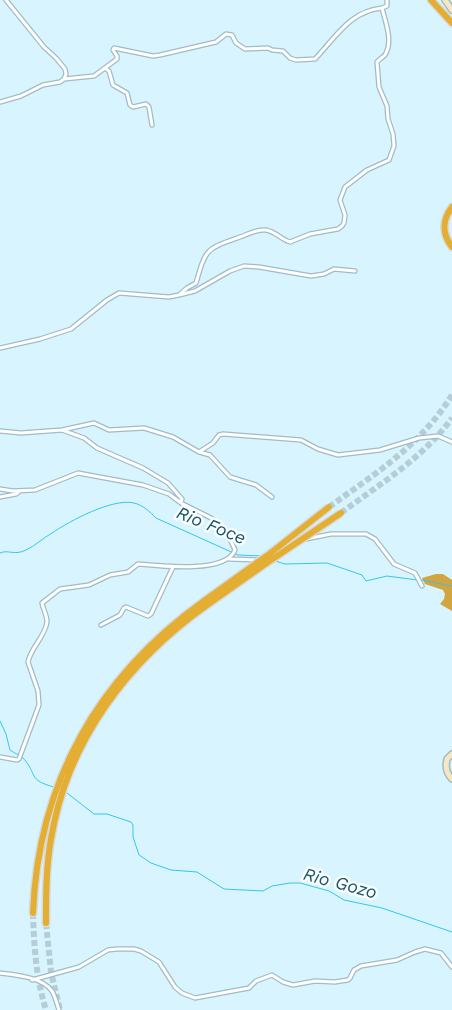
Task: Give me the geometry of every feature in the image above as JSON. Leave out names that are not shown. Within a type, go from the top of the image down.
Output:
[{"type":"highway","points":[[431,0],[452,24]]},
{"type":"highway","points":[[452,207],[446,218],[444,228],[452,247]]},
{"type":"highway","points":[[206,603],[329,507]]},
{"type":"highway","points":[[33,912],[36,868],[46,818],[67,764],[121,676],[145,650],[178,621],[341,513]]},
{"type":"highway","points":[[46,923],[48,861],[55,818],[75,760],[100,708]]},
{"type":"main road","points":[[445,0],[452,10]]},
{"type":"main road","points":[[452,754],[447,759],[446,764],[447,774],[452,779]]},
{"type":"street","points":[[6,0],[44,47],[65,69],[64,79]]},
{"type":"street","points":[[0,102],[64,79],[94,76],[117,59],[118,56],[113,50],[114,48],[153,56],[216,42],[226,34],[232,35],[236,43],[245,50],[268,48],[283,51],[290,58],[296,60],[315,59],[346,23],[356,15],[387,6],[387,0]]},
{"type":"street","points":[[179,295],[196,283],[201,264],[213,246],[259,230],[267,230],[278,234],[290,242],[310,234],[338,229],[344,223],[345,215],[340,200],[345,187],[367,170],[390,160],[394,146],[393,134],[388,118],[388,109],[379,87],[377,68],[378,62],[386,56],[388,47],[388,30],[382,8]]},
{"type":"street","points":[[105,68],[110,71],[113,85],[127,93],[130,104],[133,107],[146,104],[149,107],[152,125]]},
{"type":"street","points":[[0,348],[71,329],[107,300],[119,293],[168,297],[179,295],[195,291],[230,271],[244,266],[311,276],[324,274],[334,269],[355,270]]},
{"type":"street","points":[[0,431],[21,433],[62,430],[94,423],[109,430],[144,428],[173,437],[199,452],[210,455],[230,477],[256,485],[272,497]]},
{"type":"street","points":[[62,430],[84,438],[97,448],[143,468],[168,483],[182,499],[181,503]]},
{"type":"street","points":[[199,452],[213,443],[219,435],[224,434],[301,440],[318,449],[338,454],[380,450],[420,438],[438,436],[452,442]]},
{"type":"street","points":[[0,488],[20,491],[35,490],[78,473],[143,485],[169,494],[181,503],[205,514],[226,530],[235,550],[233,556],[228,559],[206,565],[173,568],[138,564],[128,572],[110,575],[89,585],[60,589],[42,602],[47,620],[44,632],[28,662],[38,691],[39,705],[20,759],[0,757]]},
{"type":"street","points":[[0,497],[16,494],[20,491]]},
{"type":"street","points":[[228,559],[254,561],[271,549],[283,544],[315,536],[332,534],[354,535],[361,533],[375,539],[394,564],[415,573],[422,586]]},
{"type":"street","points":[[101,625],[120,615],[126,607],[148,616],[151,614],[173,568]]},
{"type":"street","points":[[32,980],[79,967],[108,950],[116,949],[141,951],[159,962],[175,987],[182,993],[195,998],[250,988],[256,981],[268,976],[276,976],[283,982],[293,985],[315,981],[329,983],[348,980],[354,970],[360,966],[397,960],[425,949],[442,953],[452,967]]},
{"type":"street","points":[[0,973],[41,982],[52,991],[59,1010]]},
{"type":"shaded area","points":[[443,574],[452,580],[452,611],[440,604],[444,599],[445,594],[443,590],[425,584],[422,578]]},
{"type":"waterway","name":"Rio Foce","points":[[0,553],[22,552],[80,517],[103,507],[125,502],[140,505],[156,518],[238,555],[262,556]]},
{"type":"waterway","name":"Rio Foce","points":[[275,561],[285,564],[327,563],[362,575],[366,581],[387,576],[417,580]]},
{"type":"waterway","name":"Rio Foce","points":[[421,580],[452,586]]},
{"type":"waterway","name":"Rio Gozo","points":[[0,721],[10,750],[23,758],[36,779],[54,787]]},
{"type":"waterway","name":"Rio Gozo","points":[[67,793],[94,814],[107,814],[131,822],[133,825],[133,837],[139,855],[151,863],[171,870],[197,872],[224,889],[263,891],[272,886],[300,883],[329,891],[344,900],[382,908],[452,932]]},
{"type":"tunnel","points":[[329,507],[380,470],[412,443],[427,429],[452,395]]},
{"type":"tunnel","points":[[341,513],[386,481],[414,458],[428,446],[452,418]]},
{"type":"tunnel","points":[[33,913],[36,962],[46,1010]]},
{"type":"tunnel","points":[[46,923],[51,972],[60,1010]]}]
